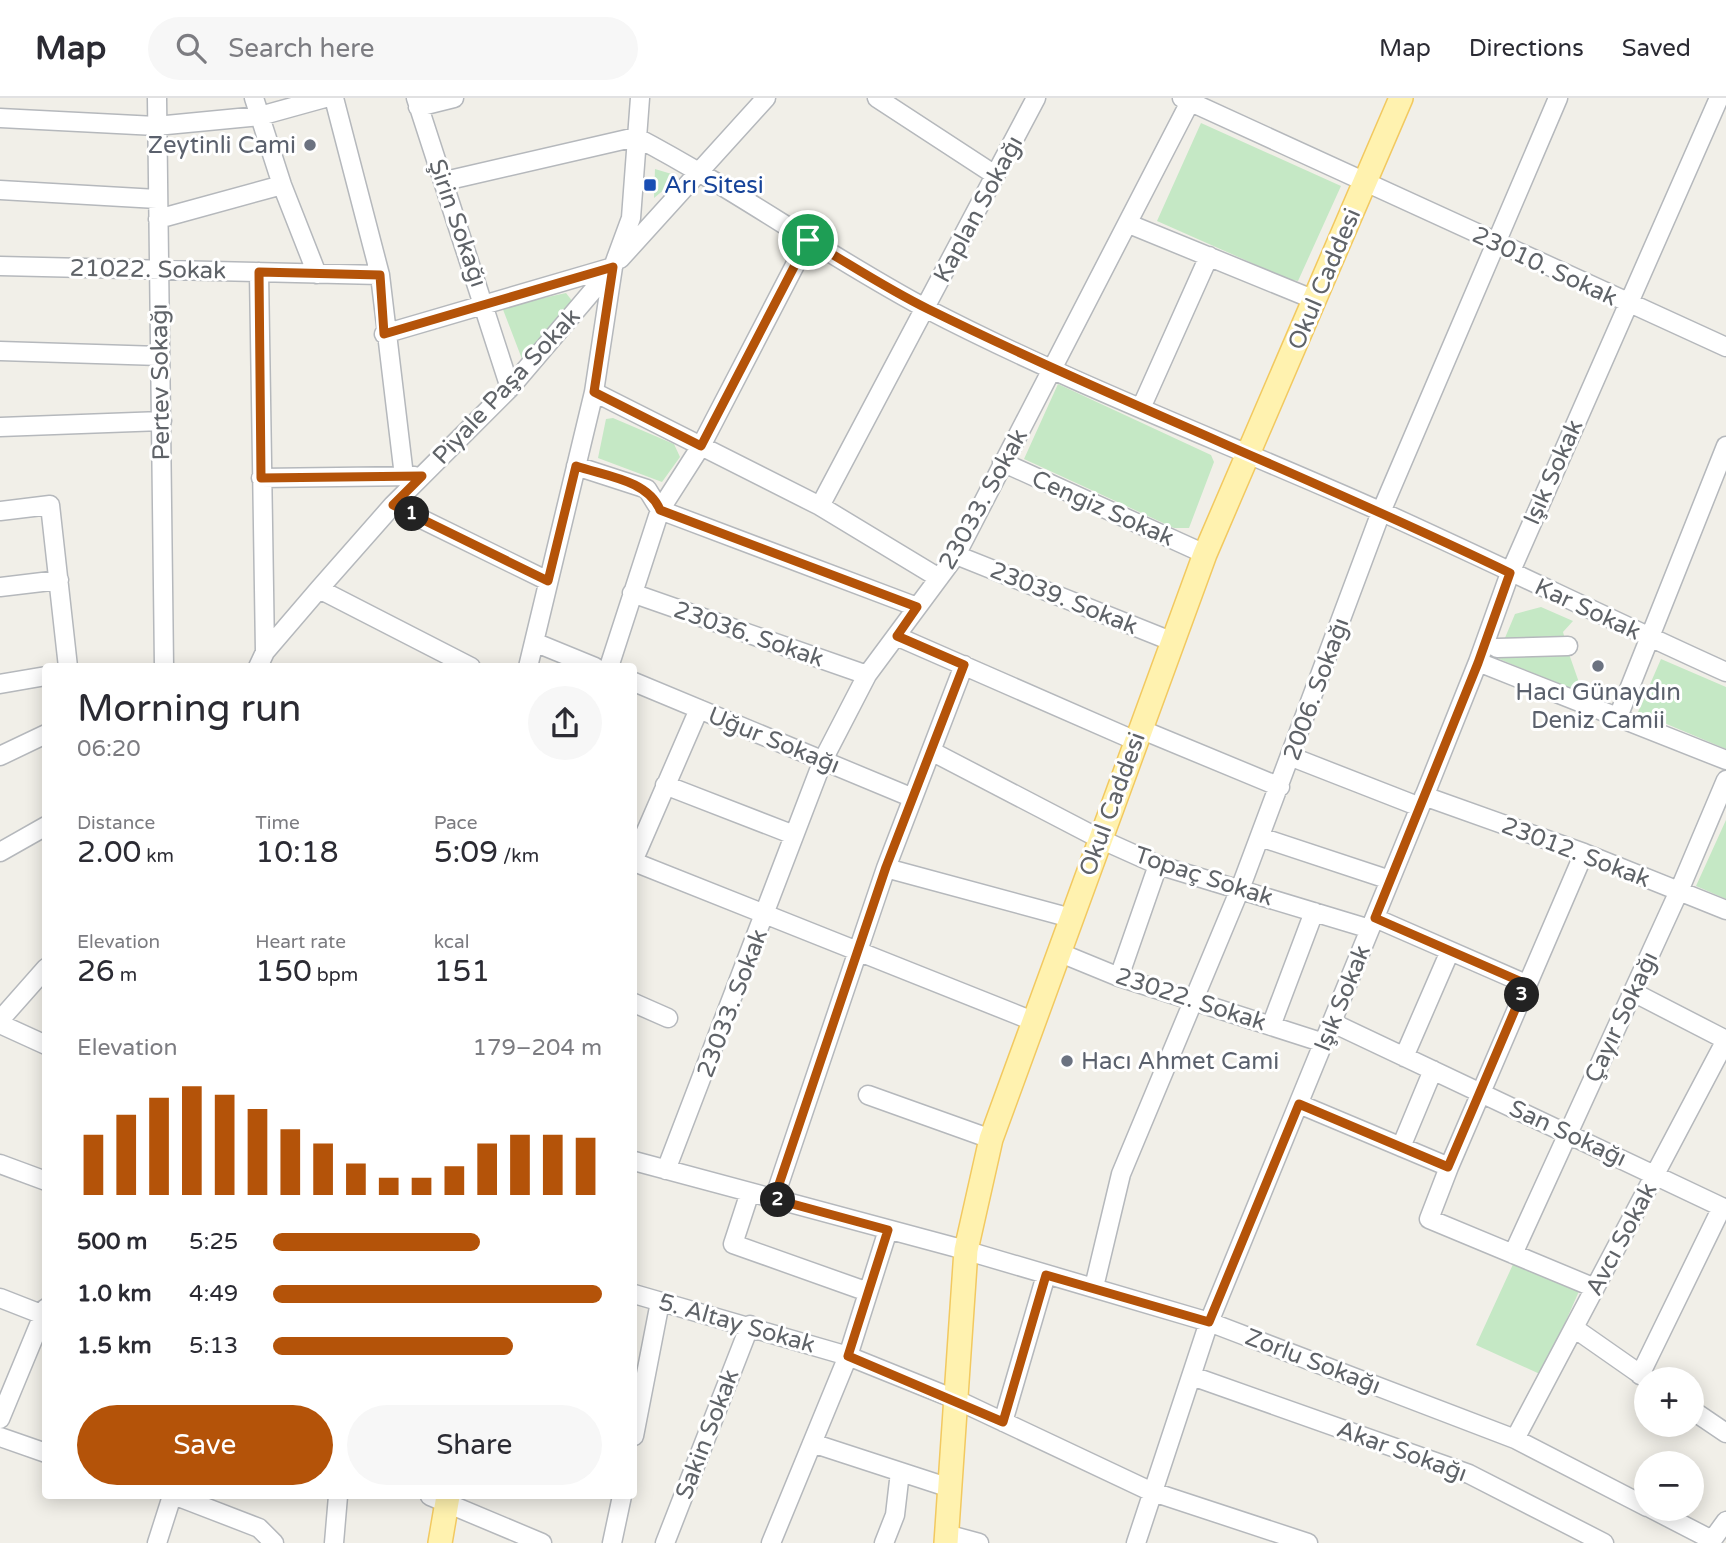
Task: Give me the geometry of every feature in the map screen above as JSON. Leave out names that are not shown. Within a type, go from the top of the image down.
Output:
[{"type":"main road","name":"Okul Caddesi","points":[[946,1539],[966,1251],[991,1139],[1205,554],[1401,98]]},
{"type":"main road","points":[[440,1543],[441,1499]]},
{"type":"street","name":"Pertev Sokağı","points":[[157,98],[164,663]]},
{"type":"street","points":[[254,98],[282,185],[317,274]]},
{"type":"street","points":[[0,118],[156,126],[260,116],[325,98]]},
{"type":"street","points":[[261,478],[413,476],[384,334],[380,275],[334,98]]},
{"type":"street","points":[[417,102],[454,98]]},
{"type":"street","name":"Piyale Paşa Sokak","points":[[262,659],[393,505],[413,476],[510,388],[613,267],[631,218],[640,98]]},
{"type":"street","points":[[384,334],[613,267],[766,98]]},
{"type":"street","points":[[877,98],[995,175]]},
{"type":"street","name":"Kaplan Sokağı","points":[[820,506],[1037,98]]},
{"type":"street","name":"2006. Sokağı","points":[[1094,1287],[1121,1174],[1292,757],[1381,512],[1558,98]]},
{"type":"street","name":"Işık Sokak","points":[[1136,1543],[1150,1491],[1209,1322],[1478,663],[1510,573],[1719,98]]},
{"type":"street","name":"23010. Sokak","points":[[1187,99],[1364,184],[1726,347]]},
{"type":"street","name":"23033. Sokak","points":[[666,1170],[766,914],[822,760],[867,675],[956,555],[1002,462],[1129,225],[1187,99]]},
{"type":"street","name":"Şirin Sokağı","points":[[417,102],[486,306],[510,388]]},
{"type":"street","points":[[445,181],[635,137]]},
{"type":"street","name":"Kar Sokak","points":[[635,137],[701,172],[808,240],[925,308],[1247,456],[1381,512],[1726,672]]},
{"type":"street","points":[[158,219],[282,185]]},
{"type":"street","points":[[0,190],[157,199]]},
{"type":"street","points":[[1129,225],[1315,300]]},
{"type":"street","points":[[610,663],[660,510],[701,446],[808,240]]},
{"type":"street","points":[[1141,408],[1209,256]]},
{"type":"street","name":"21022. Sokak","points":[[0,266],[380,275]]},
{"type":"street","points":[[529,663],[594,392],[613,267]]},
{"type":"street","points":[[259,272],[262,659]]},
{"type":"street","points":[[0,351],[160,356]]},
{"type":"street","points":[[594,392],[820,506],[939,578]]},
{"type":"street","points":[[0,427],[162,421]]},
{"type":"street","points":[[1618,717],[1726,446]]},
{"type":"street","name":"Cengiz Sokak","points":[[1002,462],[1205,554]]},
{"type":"street","points":[[576,466],[647,489],[660,510],[917,607]]},
{"type":"street","points":[[0,510],[50,505],[68,663]]},
{"type":"street","points":[[393,505],[548,581]]},
{"type":"street","name":"23039. Sokak","points":[[956,555],[1171,641]]},
{"type":"street","points":[[0,587],[59,580]]},
{"type":"street","points":[[319,589],[463,663]]},
{"type":"street","name":"23036. Sokak","points":[[632,593],[867,675]]},
{"type":"street","points":[[897,636],[1138,735],[1280,787]]},
{"type":"street","points":[[534,642],[585,663]]},
{"type":"street","points":[[1497,648],[1568,646]]},
{"type":"street","points":[[1478,663],[1726,760]]},
{"type":"street","points":[[774,1199],[886,867],[964,665]]},
{"type":"street","points":[[0,684],[42,677]]},
{"type":"street","name":"Uğur Sokağı","points":[[637,683],[913,797]]},
{"type":"street","points":[[637,854],[699,709]]},
{"type":"street","points":[[0,755],[42,736]]},
{"type":"street","name":"Topaç Sokak","points":[[931,751],[1100,839],[1158,865],[1314,912],[1372,924],[1450,951],[1526,984]]},
{"type":"street","name":"23012. Sokak","points":[[1292,757],[1422,802],[1584,853],[1726,910]]},
{"type":"street","name":"Çayır Sokağı","points":[[1513,1254],[1679,891],[1726,780]]},
{"type":"street","points":[[665,785],[794,835]]},
{"type":"street","points":[[0,852],[42,828]]},
{"type":"street","points":[[1260,837],[1390,880]]},
{"type":"street","points":[[1584,853],[1448,1167],[1429,1219],[1595,1288]]},
{"type":"street","points":[[637,862],[1033,1021]]},
{"type":"street","points":[[1119,976],[1158,865]]},
{"type":"street","points":[[886,867],[1071,918]]},
{"type":"street","points":[[1271,1026],[1314,912]]},
{"type":"street","points":[[1404,1056],[1450,951]]},
{"type":"street","name":"23022. Sokak","points":[[1058,952],[1119,976],[1324,1043]]},
{"type":"street","points":[[42,972],[1,1014],[42,1042]]},
{"type":"street","points":[[1633,992],[1726,1040]]},
{"type":"street","points":[[637,1004],[667,1018]]},
{"type":"street","name":"San Sokağı","points":[[1333,1023],[1569,1132],[1724,1208]]},
{"type":"street","name":"Avcı Sokak","points":[[1516,1439],[1726,1040]]},
{"type":"street","points":[[1401,1147],[1433,1070]]},
{"type":"street","points":[[868,1095],[991,1139]]},
{"type":"street","points":[[1299,1104],[1448,1167]]},
{"type":"street","name":"Zorlu Sokağı","points":[[637,1162],[966,1251],[1209,1322],[1516,1439],[1634,1501]]},
{"type":"street","points":[[0,1164],[42,1180]]},
{"type":"street","points":[[750,1192],[733,1244],[868,1292]]},
{"type":"street","points":[[1648,1367],[1724,1208]]},
{"type":"street","points":[[771,1543],[848,1356],[888,1230]]},
{"type":"street","points":[[1003,1422],[1046,1275]]},
{"type":"street","name":"5. Altay Sokak","points":[[637,1295],[750,1325],[848,1356],[957,1400],[1150,1491],[1308,1543]]},
{"type":"street","points":[[0,1298],[42,1311]]},
{"type":"street","points":[[637,1398],[660,1302]]},
{"type":"street","points":[[0,1419],[42,1317]]},
{"type":"street","name":"Sakin Sokak","points":[[665,1543],[750,1325]]},
{"type":"street","points":[[1574,1328],[1634,1371]]},
{"type":"street","name":"Akar Sokağı","points":[[1192,1376],[1469,1474],[1604,1543]]},
{"type":"street","points":[[1704,1418],[1726,1433]]},
{"type":"street","points":[[0,1437],[42,1451]]},
{"type":"street","points":[[812,1443],[950,1488]]},
{"type":"street","points":[[884,1543],[895,1516],[900,1472]]},
{"type":"street","points":[[157,1543],[173,1499]]},
{"type":"street","points":[[182,1499],[259,1528],[274,1543]]},
{"type":"street","points":[[334,1543],[338,1499]]},
{"type":"street","points":[[441,1499],[542,1543]]},
{"type":"street","points":[[612,1543],[621,1499]]},
{"type":"street","name":"Zorlu Sokağı","points":[[1672,1521],[1711,1542]]},
{"type":"street","points":[[1711,1542],[1726,1521]]},
{"type":"street","points":[[946,1539],[979,1543]]},
{"type":"green space","points":[[1201,123],[1341,186],[1298,281],[1157,221]]},
{"type":"green space","points":[[655,169],[675,175],[677,179],[654,198]]},
{"type":"green space","points":[[566,293],[573,302],[522,359],[502,307]]},
{"type":"green space","points":[[1058,384],[1211,455],[1214,462],[1189,528],[1174,528],[1024,459]]},
{"type":"green space","points":[[613,418],[674,444],[680,457],[662,482],[598,458],[606,419]]},
{"type":"green space","points":[[1541,607],[1573,621],[1563,632],[1566,643],[1502,645],[1515,614]]},
{"type":"green space","points":[[1500,650],[1568,651],[1583,694],[1497,658]]},
{"type":"green space","points":[[1661,659],[1726,687],[1726,749],[1638,712]]},
{"type":"green space","points":[[1726,820],[1726,899],[1696,886]]},
{"type":"green space","points":[[1515,1260],[1580,1289],[1542,1375],[1476,1345]]},
{"type":"place","name":"Zeytinli Cami","points":[[310,145]]},
{"type":"place","name":"Arı Sitesi","points":[[650,185]]},
{"type":"place","name":"Hacı Günaydın Deniz Camii","points":[[1598,666]]},
{"type":"place","name":"Hacı Ahmet Cami","points":[[1067,1061]]},
{"type":"route","points":[[808,240],[925,308],[1247,456],[1381,512],[1510,573],[1478,663],[1375,918],[1526,984],[1448,1167],[1299,1104],[1209,1322],[1046,1275],[1003,1422],[957,1400],[848,1356],[888,1230],[774,1199],[886,867],[964,665],[897,636],[917,607],[660,510],[647,489],[576,466],[548,581],[393,505],[422,476],[261,478],[259,272],[380,275],[384,334],[613,267],[594,392],[701,446],[808,240]]}]
